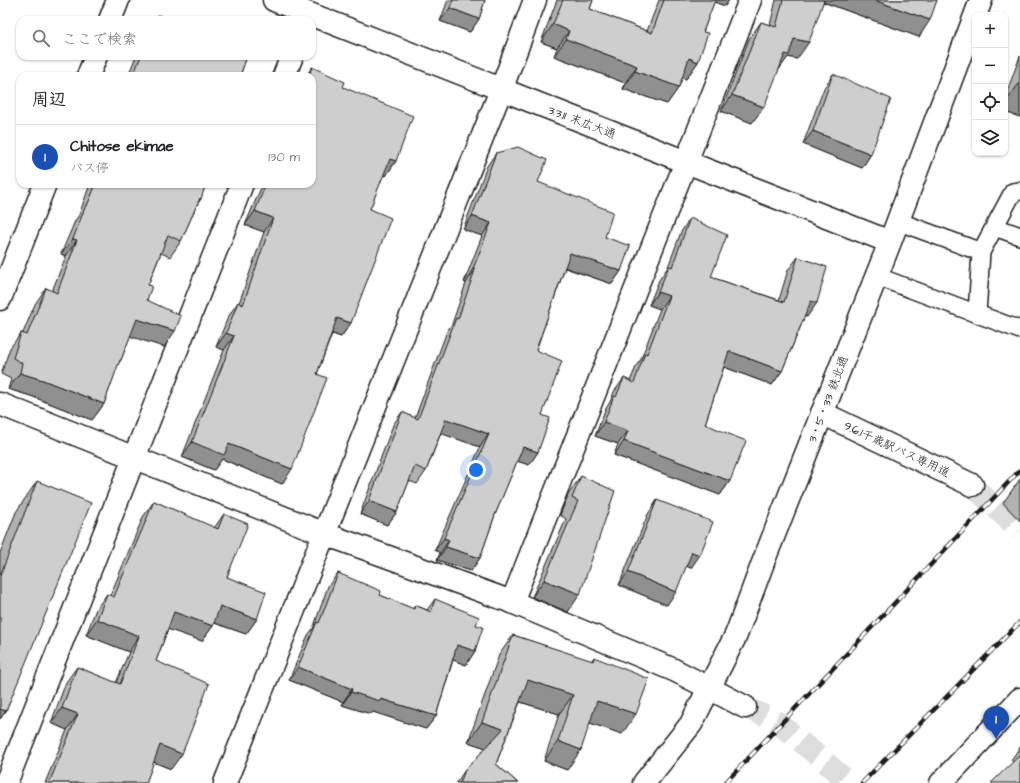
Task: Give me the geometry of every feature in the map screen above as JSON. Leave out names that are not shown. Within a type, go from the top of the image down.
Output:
[{"type":"street","points":[[112,16],[118,0]]},
{"type":"street","name":"3.3.11 末広大通","points":[[274,0],[309,11],[501,90],[890,242]]},
{"type":"street","points":[[225,783],[501,90],[535,0]]},
{"type":"street","points":[[512,602],[750,0]]},
{"type":"street","name":"3・5・33 鉄北通","points":[[644,783],[691,724],[736,636],[890,242],[981,0]]},
{"type":"street","points":[[90,72],[94,60]]},
{"type":"street","points":[[286,72],[290,60]]},
{"type":"street","points":[[0,299],[44,188]]},
{"type":"street","points":[[6,783],[240,188]]},
{"type":"street","points":[[0,404],[325,534],[512,602],[674,670],[745,707]]},
{"type":"street","name":"9.6.1千歳駅バス専用道","points":[[822,414],[972,484]]},
{"type":"street","points":[[941,783],[1020,699]]},
{"type":"lane","points":[[977,314],[981,252],[1013,192],[1020,191]]},
{"type":"lane","points":[[897,221],[981,252]]},
{"type":"lane","points":[[995,227],[1020,236]]},
{"type":"lane","points":[[876,276],[1020,330]]},
{"type":"building","points":[[453,0],[485,0],[479,19],[450,8]]},
{"type":"building","points":[[563,0],[593,0],[590,9],[652,33],[664,0],[715,0],[703,32],[708,33],[698,62],[689,58],[679,87],[635,71],[637,66],[566,39],[569,31],[553,24]]},
{"type":"building","points":[[783,0],[824,0],[809,42],[794,39],[789,55],[785,54],[764,107],[732,95],[761,22],[776,27]]},
{"type":"building","points":[[874,0],[937,0],[930,20]]},
{"type":"building","points":[[139,60],[246,60],[241,72],[135,72]]},
{"type":"building","points":[[312,67],[345,82],[343,87],[413,116],[396,161],[390,159],[370,209],[391,218],[351,323],[337,318],[317,374],[327,378],[292,469],[229,444],[224,455],[192,442],[234,336],[226,333],[238,302],[243,305],[273,218],[255,211],[264,188],[316,188],[316,72],[310,72]]},
{"type":"building","points":[[833,74],[891,99],[871,154],[813,131]]},
{"type":"building","points":[[518,147],[547,160],[538,182],[613,212],[605,237],[630,246],[621,271],[570,253],[536,350],[562,361],[542,415],[550,418],[538,452],[523,447],[495,515],[480,558],[446,547],[449,540],[444,538],[489,434],[446,419],[426,471],[415,466],[397,512],[369,501],[402,412],[418,419],[456,318],[458,319],[475,270],[473,269],[491,223],[472,216],[496,153]]},
{"type":"building","points":[[94,188],[205,188],[181,241],[168,235],[148,285],[152,286],[147,300],[181,316],[175,331],[137,319],[104,404],[43,380],[20,373],[22,363],[13,358],[21,333],[27,335],[46,288],[57,293],[77,240],[73,239],[86,205],[87,206]]},
{"type":"building","points":[[690,218],[727,235],[711,277],[784,302],[798,257],[827,267],[817,303],[811,301],[782,371],[729,351],[705,424],[746,441],[730,481],[624,441],[628,431],[604,422],[614,396],[616,397],[624,378],[634,383],[645,353],[647,354],[669,296],[658,292],[669,266],[672,267]]},
{"type":"building","points":[[581,476],[615,491],[580,594],[544,580],[578,501],[572,498]]},
{"type":"building","points":[[37,481],[91,503],[6,711],[0,709],[0,576]]},
{"type":"building","points":[[657,500],[713,522],[700,555],[692,552],[676,592],[628,572]]},
{"type":"building","points":[[154,501],[218,529],[224,514],[248,524],[227,577],[266,592],[257,619],[220,606],[213,626],[174,612],[156,661],[209,684],[182,754],[160,745],[146,783],[49,783],[78,714],[62,708],[77,667],[120,684],[139,636],[97,619],[107,594],[114,597]]},
{"type":"building","points":[[338,573],[381,591],[380,595],[414,609],[415,605],[431,612],[435,599],[479,617],[476,625],[483,627],[475,651],[457,645],[436,716],[381,699],[380,701],[351,692],[352,689],[298,667],[317,622],[319,623]]},
{"type":"building","points":[[513,635],[593,661],[594,657],[649,679],[636,714],[597,701],[581,750],[558,741],[573,695],[528,680],[496,764],[518,783],[460,783],[465,770],[503,729],[482,722]]},
{"type":"building","points":[[1020,755],[1020,783],[991,783]]},
{"type":"tunnel","points":[[972,485],[1020,531]]},
{"type":"tunnel","points":[[745,707],[776,721],[850,783]]},
{"type":"railway","points":[[725,783],[1020,470]]},
{"type":"railway","points":[[862,783],[1020,622]]},
{"type":"place","name":"Chitose ekimae","points":[[996,739]]}]
